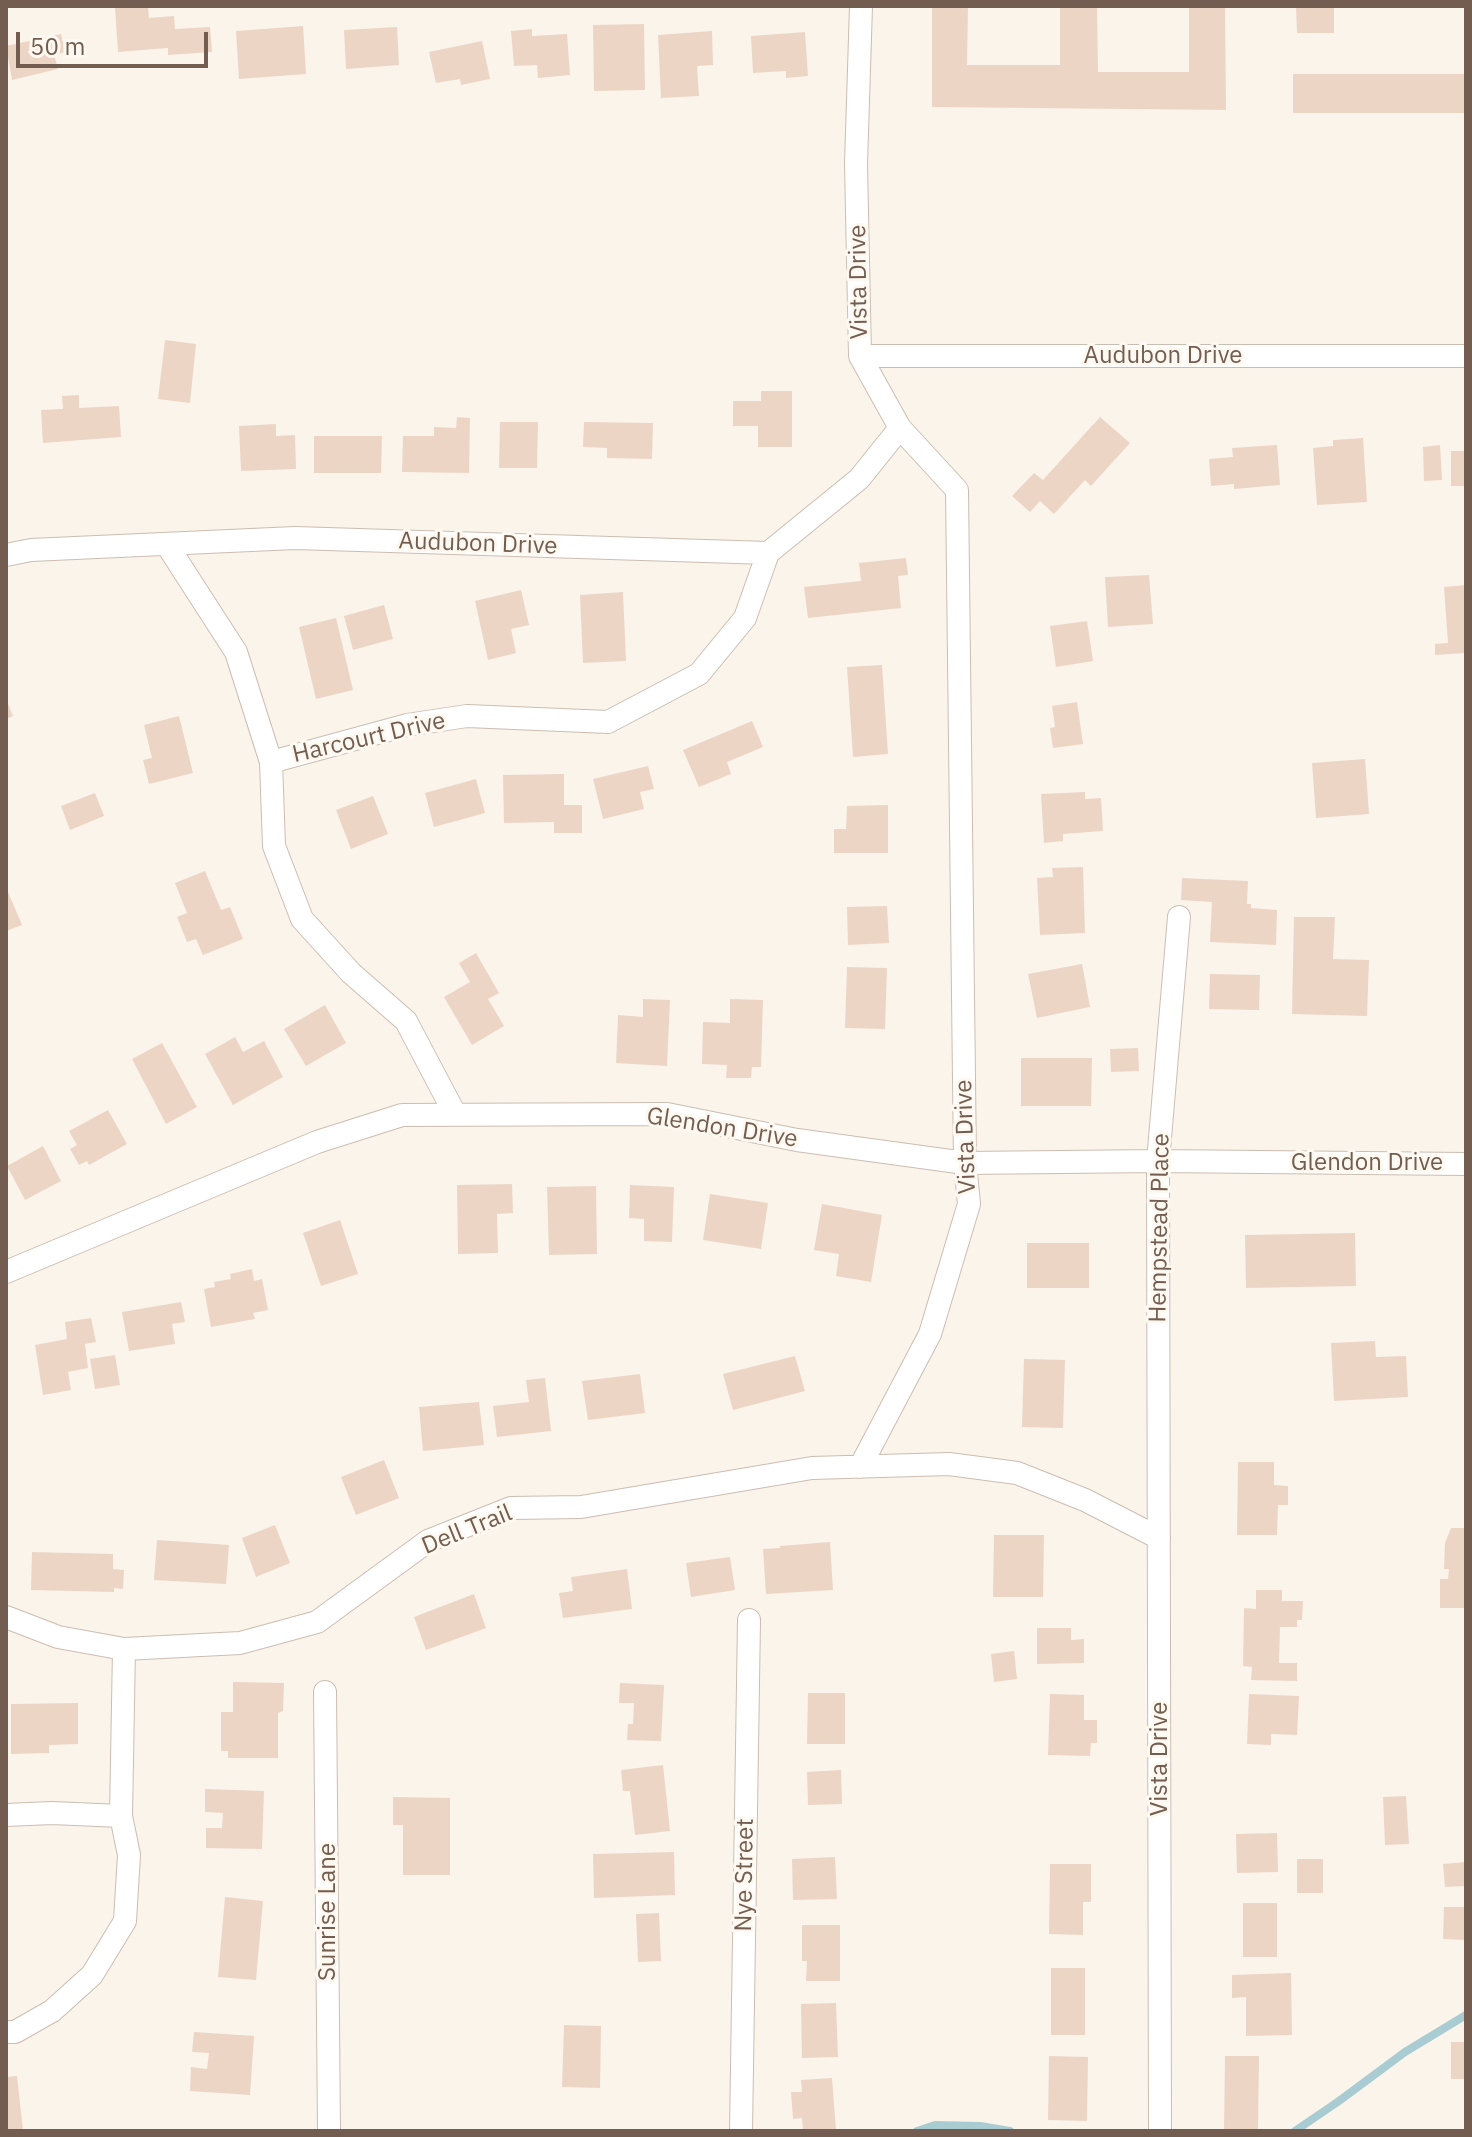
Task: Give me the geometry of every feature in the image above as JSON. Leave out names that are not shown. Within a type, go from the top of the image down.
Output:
[{"type":"street","name":"Vista Drive","points":[[860,1467],[930,1334],[969,1204],[965,1163],[957,490],[900,428],[860,356],[856,164],[861,6]]},
{"type":"street","name":"Audubon Drive","points":[[860,356],[1466,356]]},
{"type":"street","points":[[768,553],[859,479],[900,428]]},
{"type":"street","name":"Audubon Drive","points":[[6,555],[31,550],[295,538],[768,553]]},
{"type":"street","points":[[167,545],[236,652],[271,762],[274,846],[302,919],[351,973],[406,1021],[455,1114]]},
{"type":"street","name":"Harcourt Drive","points":[[271,762],[407,725],[467,716],[608,722],[699,674],[745,618],[768,553]]},
{"type":"street","name":"Hempstead Place","points":[[1159,1538],[1158,1161],[1179,917]]},
{"type":"street","name":"Glendon Drive","points":[[6,1272],[317,1142],[402,1115],[667,1114],[797,1140],[965,1163],[1466,1164]]},
{"type":"street","points":[[860,1467],[949,1464],[1017,1473],[1085,1500],[1159,1538]]},
{"type":"street","name":"Dell Trail","points":[[6,1617],[58,1637],[124,1649],[240,1643],[317,1622],[428,1541],[511,1508],[581,1507],[812,1468],[860,1467]]},
{"type":"street","name":"Vista Drive","points":[[1159,1538],[1160,2131]]},
{"type":"street","name":"Nye Street","points":[[741,2131],[749,1620]]},
{"type":"street","points":[[6,2032],[15,2032],[52,2011],[92,1975],[125,1921],[129,1855],[121,1816],[124,1649]]},
{"type":"street","name":"Sunrise Lane","points":[[325,1692],[329,2131]]},
{"type":"street","points":[[6,1815],[121,1816]]},
{"type":"building","points":[[148,6],[149,18],[174,16],[175,29],[210,27],[212,52],[168,55],[168,48],[118,52],[115,8]]},
{"type":"building","points":[[932,6],[968,6],[967,65],[1060,65],[1060,6],[1097,6],[1098,72],[1189,72],[1189,6],[1225,6],[1226,110],[932,107]]},
{"type":"building","points":[[1296,6],[1334,6],[1334,33],[1297,33]]},
{"type":"building","points":[[644,24],[645,90],[594,91],[593,25]]},
{"type":"building","points":[[303,26],[306,74],[239,79],[236,31]]},
{"type":"building","points":[[397,27],[399,65],[346,69],[344,30]]},
{"type":"building","points":[[532,29],[532,36],[567,34],[570,75],[538,78],[537,65],[514,66],[511,31]]},
{"type":"building","points":[[712,31],[713,65],[697,66],[699,96],[661,98],[658,35]]},
{"type":"building","points":[[805,32],[808,76],[786,78],[786,71],[753,73],[751,36]]},
{"type":"building","points":[[61,34],[65,52],[54,55],[58,69],[12,80],[6,46]]},
{"type":"building","points":[[482,41],[490,79],[461,85],[460,79],[436,83],[429,52]]},
{"type":"building","points":[[1293,74],[1466,74],[1466,113],[1293,113]]},
{"type":"building","points":[[165,340],[196,344],[190,403],[158,399]]},
{"type":"building","points":[[761,391],[792,391],[792,447],[758,447],[758,426],[733,426],[733,401],[761,401]]},
{"type":"building","points":[[79,395],[79,408],[119,406],[121,437],[43,443],[41,410],[63,409],[62,396]]},
{"type":"building","points":[[457,417],[470,418],[469,473],[402,472],[403,436],[434,436],[434,427],[456,428]]},
{"type":"building","points":[[1100,417],[1130,443],[1091,486],[1085,480],[1054,514],[1040,501],[1030,512],[1012,496],[1034,473],[1043,480]]},
{"type":"building","points":[[500,422],[538,422],[537,468],[499,468]]},
{"type":"building","points":[[584,422],[653,423],[652,459],[607,458],[607,448],[583,447]]},
{"type":"building","points":[[276,424],[276,436],[295,435],[296,469],[241,471],[239,426]]},
{"type":"building","points":[[314,436],[382,436],[381,473],[314,473]]},
{"type":"building","points":[[1363,438],[1367,502],[1317,505],[1313,448],[1333,446],[1333,440]]},
{"type":"building","points":[[1277,445],[1280,485],[1234,489],[1234,484],[1211,486],[1209,459],[1233,457],[1232,448]]},
{"type":"building","points":[[1440,445],[1442,480],[1424,481],[1423,447]]},
{"type":"building","points":[[1451,451],[1466,451],[1466,486],[1451,486]]},
{"type":"building","points":[[906,558],[908,575],[898,576],[901,608],[808,618],[804,587],[861,581],[859,563]]},
{"type":"building","points":[[1149,575],[1153,624],[1108,627],[1105,577]]},
{"type":"building","points":[[1466,585],[1466,653],[1435,655],[1435,644],[1448,643],[1444,587]]},
{"type":"building","points":[[521,590],[529,625],[511,629],[516,653],[488,660],[475,601]]},
{"type":"building","points":[[623,592],[626,661],[583,663],[580,595]]},
{"type":"building","points":[[384,605],[393,639],[353,650],[344,616]]},
{"type":"building","points":[[336,618],[353,690],[316,699],[299,627]]},
{"type":"building","points":[[1087,621],[1093,661],[1056,667],[1050,626]]},
{"type":"building","points":[[882,665],[888,754],[853,757],[847,667]]},
{"type":"building","points":[[6,699],[13,716],[6,719]]},
{"type":"building","points":[[1077,702],[1083,744],[1053,748],[1050,728],[1055,727],[1052,706]]},
{"type":"building","points":[[179,716],[193,773],[149,784],[143,760],[152,758],[144,725]]},
{"type":"building","points":[[752,721],[763,747],[727,762],[731,774],[699,787],[683,750]]},
{"type":"building","points":[[1365,759],[1369,814],[1316,818],[1312,763]]},
{"type":"building","points":[[648,766],[654,789],[640,792],[644,809],[603,819],[593,779]]},
{"type":"building","points":[[564,774],[564,805],[582,805],[582,833],[554,833],[554,822],[504,823],[503,775]]},
{"type":"building","points":[[476,779],[485,813],[434,827],[425,793]]},
{"type":"building","points":[[1085,792],[1085,799],[1101,798],[1103,831],[1063,834],[1063,841],[1044,843],[1041,794]]},
{"type":"building","points":[[95,793],[104,816],[70,830],[61,806]]},
{"type":"building","points":[[373,796],[388,834],[351,849],[336,810]]},
{"type":"building","points":[[888,805],[888,853],[834,853],[834,829],[846,829],[847,806]]},
{"type":"building","points":[[1083,867],[1085,933],[1040,935],[1037,878],[1053,877],[1052,868]]},
{"type":"building","points":[[205,871],[221,910],[230,907],[243,939],[203,955],[196,939],[187,942],[177,917],[187,913],[175,883]]},
{"type":"building","points":[[1182,878],[1248,881],[1247,904],[1251,904],[1251,908],[1277,910],[1276,945],[1210,942],[1212,902],[1181,900]]},
{"type":"building","points":[[6,893],[22,925],[6,931]]},
{"type":"building","points":[[887,906],[889,943],[848,945],[847,907]]},
{"type":"building","points":[[1294,917],[1335,917],[1333,959],[1369,960],[1367,1016],[1292,1014]]},
{"type":"building","points":[[476,953],[499,993],[488,999],[504,1026],[472,1045],[444,997],[470,982],[459,963]]},
{"type":"building","points":[[1082,964],[1090,1007],[1037,1018],[1028,974]]},
{"type":"building","points":[[847,967],[887,968],[885,1029],[845,1028]]},
{"type":"building","points":[[1210,974],[1260,975],[1259,1010],[1209,1009]]},
{"type":"building","points":[[643,999],[670,1000],[667,1066],[616,1063],[618,1015],[643,1017]]},
{"type":"building","points":[[730,999],[763,1000],[761,1067],[752,1067],[751,1078],[726,1078],[727,1065],[702,1064],[703,1022],[730,1023]]},
{"type":"building","points":[[325,1005],[346,1043],[306,1066],[284,1029]]},
{"type":"building","points":[[235,1037],[243,1052],[264,1041],[283,1077],[233,1105],[205,1054]]},
{"type":"building","points":[[162,1043],[197,1107],[166,1124],[132,1059]]},
{"type":"building","points":[[1138,1048],[1139,1071],[1111,1072],[1110,1049]]},
{"type":"building","points":[[1021,1058],[1092,1058],[1091,1106],[1021,1106]]},
{"type":"building","points":[[108,1110],[127,1144],[89,1165],[87,1161],[79,1165],[70,1149],[77,1145],[69,1131]]},
{"type":"building","points":[[43,1146],[61,1181],[25,1200],[7,1166]]},
{"type":"building","points":[[512,1184],[513,1213],[497,1214],[498,1253],[458,1254],[457,1185]]},
{"type":"building","points":[[630,1185],[674,1187],[672,1242],[644,1241],[644,1219],[629,1218]]},
{"type":"building","points":[[596,1186],[597,1254],[549,1255],[547,1187]]},
{"type":"building","points":[[710,1194],[768,1203],[761,1249],[703,1240]]},
{"type":"building","points":[[822,1204],[882,1215],[871,1282],[836,1276],[839,1254],[814,1250]]},
{"type":"building","points":[[340,1220],[358,1274],[321,1286],[303,1233]]},
{"type":"building","points":[[1355,1233],[1356,1286],[1246,1288],[1245,1235]]},
{"type":"building","points":[[1027,1243],[1089,1243],[1089,1288],[1027,1288]]},
{"type":"building","points":[[252,1269],[254,1281],[262,1279],[268,1310],[253,1313],[255,1319],[211,1327],[204,1289],[215,1287],[214,1282],[231,1279],[230,1274]]},
{"type":"building","points":[[181,1302],[185,1322],[172,1324],[175,1344],[129,1351],[122,1312]]},
{"type":"building","points":[[91,1318],[96,1342],[85,1344],[88,1368],[68,1372],[71,1390],[43,1395],[35,1345],[67,1339],[65,1322]]},
{"type":"building","points":[[1375,1341],[1376,1357],[1406,1356],[1408,1397],[1334,1401],[1331,1343]]},
{"type":"building","points":[[115,1355],[120,1385],[95,1389],[90,1359]]},
{"type":"building","points":[[795,1356],[805,1391],[733,1410],[723,1374]]},
{"type":"building","points":[[1024,1359],[1065,1360],[1063,1428],[1022,1427]]},
{"type":"building","points":[[640,1374],[645,1413],[588,1420],[582,1381]]},
{"type":"building","points":[[545,1378],[551,1431],[497,1437],[493,1406],[529,1402],[526,1380]]},
{"type":"building","points":[[479,1402],[484,1445],[423,1451],[419,1407]]},
{"type":"building","points":[[384,1460],[399,1498],[356,1515],[341,1477]]},
{"type":"building","points":[[1238,1462],[1274,1462],[1274,1485],[1288,1486],[1288,1505],[1278,1505],[1277,1535],[1237,1535]]},
{"type":"building","points":[[275,1525],[290,1563],[256,1577],[242,1538]]},
{"type":"building","points":[[1451,1528],[1466,1528],[1466,1608],[1440,1608],[1440,1579],[1448,1579],[1449,1569],[1444,1569],[1445,1543]]},
{"type":"building","points":[[994,1535],[1044,1535],[1043,1597],[993,1597]]},
{"type":"building","points":[[157,1540],[229,1545],[226,1584],[154,1580]]},
{"type":"building","points":[[830,1542],[833,1590],[766,1594],[763,1549]]},
{"type":"building","points":[[32,1552],[113,1554],[113,1569],[124,1570],[123,1589],[114,1588],[114,1592],[31,1590]]},
{"type":"building","points":[[730,1557],[735,1590],[691,1597],[686,1563]]},
{"type":"building","points":[[627,1569],[632,1609],[563,1618],[559,1593],[573,1591],[571,1577]]},
{"type":"building","points":[[1256,1590],[1282,1590],[1282,1601],[1303,1601],[1302,1620],[1297,1620],[1297,1627],[1280,1627],[1279,1663],[1297,1663],[1297,1681],[1251,1680],[1252,1667],[1243,1666],[1244,1608],[1256,1609]]},
{"type":"building","points":[[474,1594],[486,1628],[426,1650],[414,1617]]},
{"type":"building","points":[[1037,1628],[1071,1628],[1071,1640],[1084,1639],[1084,1663],[1037,1664]]},
{"type":"building","points":[[1014,1651],[1017,1679],[994,1682],[991,1654]]},
{"type":"building","points":[[233,1682],[284,1683],[283,1711],[278,1713],[278,1758],[228,1758],[228,1751],[221,1751],[221,1712],[233,1712]]},
{"type":"building","points":[[620,1683],[664,1685],[661,1741],[627,1740],[628,1724],[633,1724],[634,1703],[619,1703]]},
{"type":"building","points":[[808,1693],[845,1693],[845,1744],[807,1744]]},
{"type":"building","points":[[1050,1694],[1084,1695],[1084,1720],[1097,1720],[1097,1743],[1091,1743],[1090,1756],[1048,1755]]},
{"type":"building","points":[[1249,1694],[1299,1696],[1297,1735],[1271,1734],[1271,1745],[1247,1744]]},
{"type":"building","points":[[78,1703],[78,1744],[49,1745],[49,1753],[11,1754],[11,1704]]},
{"type":"building","points":[[663,1765],[670,1831],[635,1835],[630,1791],[623,1791],[621,1770]]},
{"type":"building","points":[[841,1770],[842,1804],[808,1805],[807,1772]]},
{"type":"building","points":[[205,1789],[264,1791],[262,1849],[206,1848],[206,1828],[222,1828],[223,1813],[205,1812]]},
{"type":"building","points":[[1406,1796],[1409,1844],[1385,1845],[1383,1797]]},
{"type":"building","points":[[393,1797],[450,1798],[450,1875],[403,1875],[403,1825],[393,1825]]},
{"type":"building","points":[[1277,1833],[1278,1872],[1237,1873],[1236,1834]]},
{"type":"building","points":[[674,1852],[675,1895],[594,1898],[593,1854]]},
{"type":"building","points":[[835,1857],[837,1899],[793,1900],[792,1859]]},
{"type":"building","points":[[1297,1859],[1323,1859],[1323,1893],[1297,1893]]},
{"type":"building","points":[[1466,1862],[1466,1886],[1445,1887],[1443,1864]]},
{"type":"building","points":[[1050,1864],[1091,1864],[1091,1902],[1083,1902],[1083,1935],[1049,1934]]},
{"type":"building","points":[[225,1897],[263,1901],[256,1980],[218,1977]]},
{"type":"building","points":[[1243,1903],[1277,1903],[1277,1957],[1243,1957]]},
{"type":"building","points":[[1444,1907],[1466,1907],[1466,1940],[1443,1939]]},
{"type":"building","points":[[659,1913],[661,1961],[638,1962],[636,1914]]},
{"type":"building","points":[[802,1925],[840,1925],[840,1981],[806,1981],[807,1961],[802,1961]]},
{"type":"building","points":[[1051,1968],[1085,1968],[1085,2035],[1051,2035]]},
{"type":"building","points":[[1291,1973],[1292,2035],[1246,2036],[1246,1997],[1232,1998],[1232,1975]]},
{"type":"building","points":[[836,2003],[838,2057],[802,2058],[801,2004]]},
{"type":"building","points":[[564,2025],[601,2026],[600,2088],[562,2087]]},
{"type":"building","points":[[194,2032],[254,2036],[250,2095],[190,2091],[191,2067],[207,2069],[209,2053],[192,2052]]},
{"type":"building","points":[[1451,2042],[1466,2042],[1466,2079],[1451,2079]]},
{"type":"building","points":[[1049,2056],[1088,2057],[1087,2121],[1048,2120]]},
{"type":"building","points":[[1225,2056],[1259,2056],[1258,2131],[1224,2131]]},
{"type":"building","points":[[17,2076],[23,2131],[6,2131],[6,2077]]},
{"type":"building","points":[[832,2078],[836,2131],[803,2131],[802,2118],[793,2119],[791,2092],[802,2092],[801,2080]]},
{"type":"waterway","points":[[1295,2131],[1405,2052],[1466,2015]]},
{"type":"waterway","points":[[917,2131],[935,2125],[980,2126],[1010,2131]]}]
